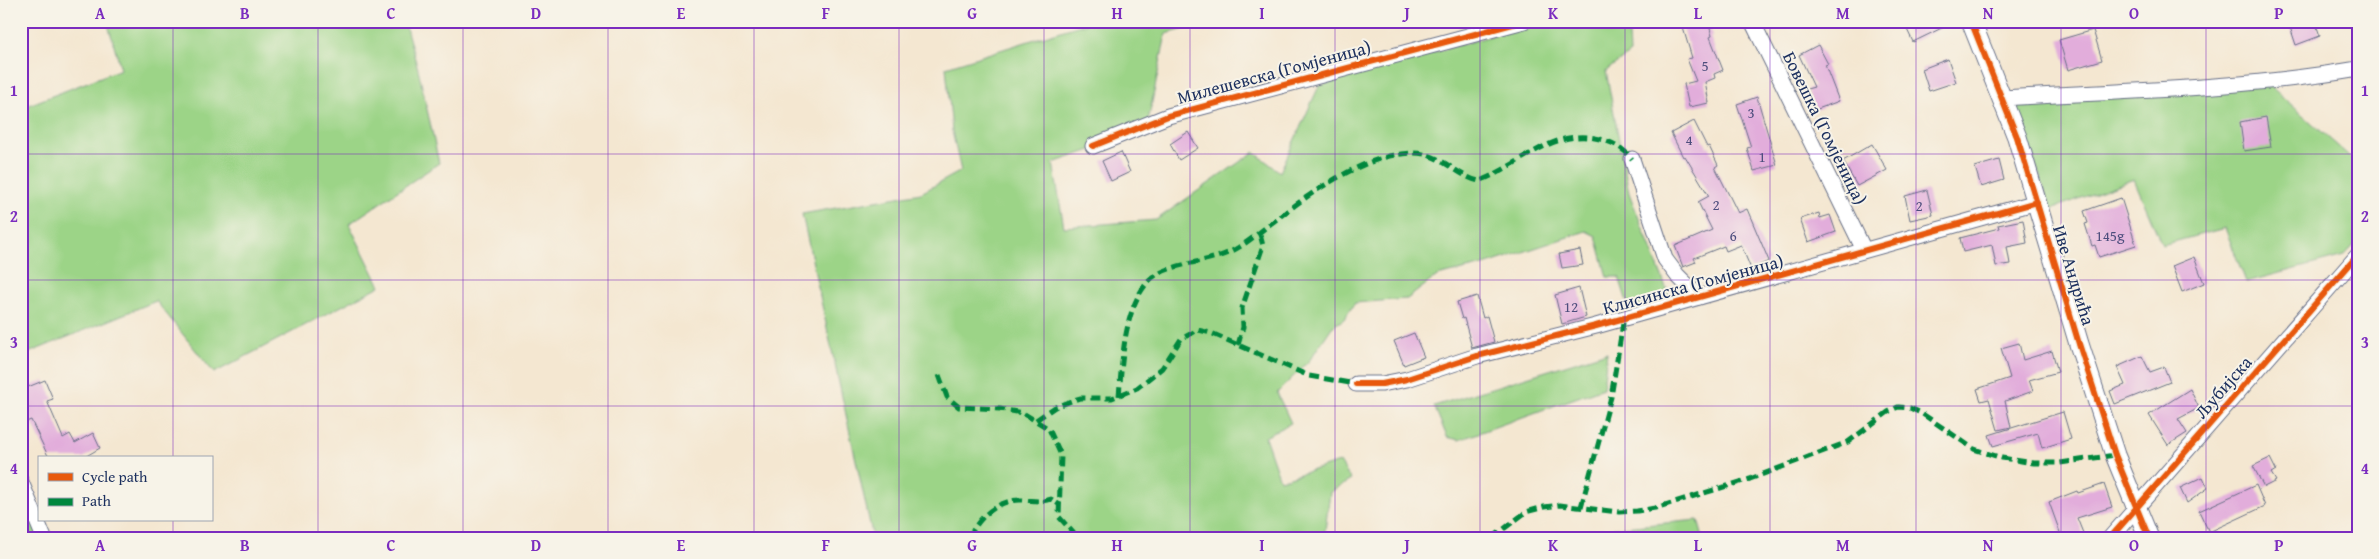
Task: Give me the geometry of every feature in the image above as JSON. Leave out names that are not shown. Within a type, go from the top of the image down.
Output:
[{"type":"street","name":"Милешевска (Гомјеница)","points":[[1093,146],[1168,116],[1524,21]]},
{"type":"street","name":"Бовешка (Гомјеница)","points":[[1752,21],[1864,250]]},
{"type":"street","name":"Иве Андрића","points":[[1971,21],[2017,137],[2115,455],[2149,538]]},
{"type":"street","points":[[2003,98],[2176,88],[2304,77],[2358,69]]},
{"type":"street","points":[[1632,159],[1666,259],[1677,275],[1699,297]]},
{"type":"street","name":"Клисинска (Гомјеница)","points":[[1356,384],[1382,384],[1407,379],[1477,356],[1699,297],[2036,202]]},
{"type":"street","name":"Љубијска","points":[[2110,538],[2358,255]]},
{"type":"street","points":[[21,482],[44,538]]},
{"type":"green space","points":[[107,21],[404,21],[418,69],[439,163],[349,224],[380,286],[214,373],[156,301],[21,356],[21,108],[121,69]]},
{"type":"green space","points":[[1093,21],[1215,21],[1166,34],[1146,131],[1053,163],[1064,227],[1156,220],[1254,152],[1280,172],[1319,86],[1542,21],[1625,21],[1629,35],[1630,53],[1606,71],[1629,193],[1669,295],[1629,308],[1619,277],[1607,277],[1596,236],[1586,231],[1484,265],[1437,276],[1407,299],[1355,303],[1344,319],[1332,327],[1309,361],[1277,393],[1291,423],[1265,437],[1280,480],[1340,462],[1351,480],[1330,492],[1324,538],[873,538],[802,214],[921,193],[961,171],[952,131],[946,67]]},
{"type":"green space","points":[[2268,84],[2358,164],[2358,241],[2344,256],[2246,282],[2225,228],[2162,245],[2134,179],[2051,209],[2015,104]]},
{"type":"green space","points":[[1607,352],[1603,388],[1459,440],[1447,437],[1434,406]]},
{"type":"green space","points":[[21,475],[45,538],[32,538],[21,511]]},
{"type":"green space","points":[[1698,520],[1703,538],[1553,538],[1560,533]]},
{"type":"building","points":[[1681,21],[1708,21],[1712,36],[1710,37],[1723,70],[1714,74],[1715,78],[1705,82],[1709,103],[1689,107],[1684,84],[1696,81],[1687,59],[1692,58]]},
{"type":"building","points":[[1903,21],[1956,21],[1913,42]]},
{"type":"building","points":[[2288,21],[2315,21],[2320,36],[2296,45]]},
{"type":"building","points":[[2093,30],[2102,60],[2068,70],[2059,40]]},
{"type":"building","points":[[1818,45],[1828,64],[1825,65],[1839,101],[1815,110],[1807,89],[1814,87],[1799,55]]},
{"type":"building","points":[[1948,59],[1956,82],[1929,91],[1922,69]]},
{"type":"building","points":[[1757,97],[1777,165],[1754,171],[1747,148],[1751,147],[1737,104]]},
{"type":"building","points":[[2266,117],[2271,147],[2244,151],[2240,122]]},
{"type":"building","points":[[1694,121],[1707,147],[1709,146],[1718,165],[1715,167],[1738,213],[1747,209],[1769,261],[1751,269],[1741,245],[1726,251],[1724,246],[1694,258],[1696,262],[1683,267],[1675,246],[1712,230],[1698,202],[1709,196],[1685,156],[1683,157],[1671,133]]},
{"type":"building","points":[[1188,132],[1198,148],[1179,160],[1170,144]]},
{"type":"building","points":[[1872,144],[1887,170],[1857,186],[1843,161]]},
{"type":"building","points":[[1121,152],[1130,172],[1111,181],[1102,161]]},
{"type":"building","points":[[1999,160],[2004,180],[1981,187],[1975,167]]},
{"type":"building","points":[[1927,190],[1933,215],[1910,220],[1905,196]]},
{"type":"building","points":[[2121,198],[2136,245],[2099,257],[2095,245],[2092,246],[2085,224],[2088,223],[2084,211]]},
{"type":"building","points":[[1819,213],[1820,218],[1830,215],[1836,232],[1808,242],[1800,219]]},
{"type":"building","points":[[2023,220],[2027,243],[2007,247],[2010,264],[1996,266],[1992,245],[1963,252],[1960,238],[1999,228],[1998,225]]},
{"type":"building","points":[[1580,250],[1583,265],[1562,268],[1559,254]]},
{"type":"building","points":[[2194,257],[2204,283],[2182,292],[2172,266]]},
{"type":"building","points":[[1579,288],[1586,317],[1562,324],[1555,295]]},
{"type":"building","points":[[1477,296],[1483,318],[1487,316],[1494,342],[1472,348],[1464,318],[1462,319],[1457,302]]},
{"type":"building","points":[[1414,333],[1424,357],[1404,365],[1394,341]]},
{"type":"building","points":[[2019,343],[2023,360],[2052,351],[2058,372],[2029,380],[2033,391],[2005,401],[2011,427],[1998,430],[1989,399],[1981,401],[1977,389],[2010,378],[2001,348]]},
{"type":"building","points":[[2142,356],[2150,372],[2164,367],[2170,382],[2115,404],[2110,391],[2125,385],[2117,367]]},
{"type":"building","points":[[45,380],[53,399],[47,401],[63,438],[70,434],[75,443],[93,433],[100,448],[86,456],[48,456],[31,420],[21,424],[21,401],[27,399],[23,389]]},
{"type":"building","points":[[2190,389],[2199,408],[2178,419],[2187,433],[2168,445],[2149,415]]},
{"type":"building","points":[[2063,412],[2071,439],[2042,448],[2038,433],[1993,446],[1989,435]]},
{"type":"building","points":[[2270,458],[2276,470],[2271,473],[2276,481],[2264,487],[2253,466]]},
{"type":"building","points":[[2203,477],[2208,488],[2187,503],[2180,488]]},
{"type":"building","points":[[2104,484],[2112,507],[2077,518],[2085,538],[2062,538],[2049,502],[2077,491],[2078,493]]},
{"type":"building","points":[[2256,485],[2265,506],[2209,532],[2199,511]]},
{"type":"marked path","points":[[1119,396],[1123,352],[1133,307],[1139,294],[1154,276],[1163,271],[1220,256],[1236,249],[1321,187],[1358,167],[1396,155],[1424,154],[1463,175],[1479,181],[1552,143],[1567,138],[1583,137],[1600,139],[1614,144],[1625,151],[1632,159]]},
{"type":"marked path","points":[[1238,345],[1243,327],[1242,308],[1263,246],[1260,234]]},
{"type":"marked path","points":[[1581,507],[1611,397],[1624,317]]},
{"type":"marked path","points":[[1036,420],[1055,407],[1080,398],[1112,398],[1137,388],[1162,368],[1181,339],[1198,330],[1211,333],[1309,376],[1356,384]]},
{"type":"marked path","points":[[939,375],[947,397],[959,407],[1000,409],[1023,413],[1049,429],[1061,455],[1059,517],[1078,538]]},
{"type":"marked path","points":[[1492,538],[1526,512],[1544,507],[1560,505],[1619,512],[1637,511],[1655,508],[1750,479],[1848,442],[1888,412],[1898,407],[1910,408],[1921,413],[1974,449],[2002,458],[2034,463],[2060,463],[2115,455]]},
{"type":"marked path","points":[[969,538],[983,517],[1004,503],[1020,500],[1040,501],[1051,499],[1060,505]]},
{"type":"cycle path","points":[[1093,146],[1168,116],[1524,21]]},
{"type":"cycle path","points":[[1971,21],[2017,137],[2079,344],[2115,455],[2149,538]]},
{"type":"cycle path","points":[[1356,384],[1382,384],[1407,379],[1477,356],[1596,326],[2037,202]]},
{"type":"cycle path","points":[[2110,538],[2358,255]]}]
